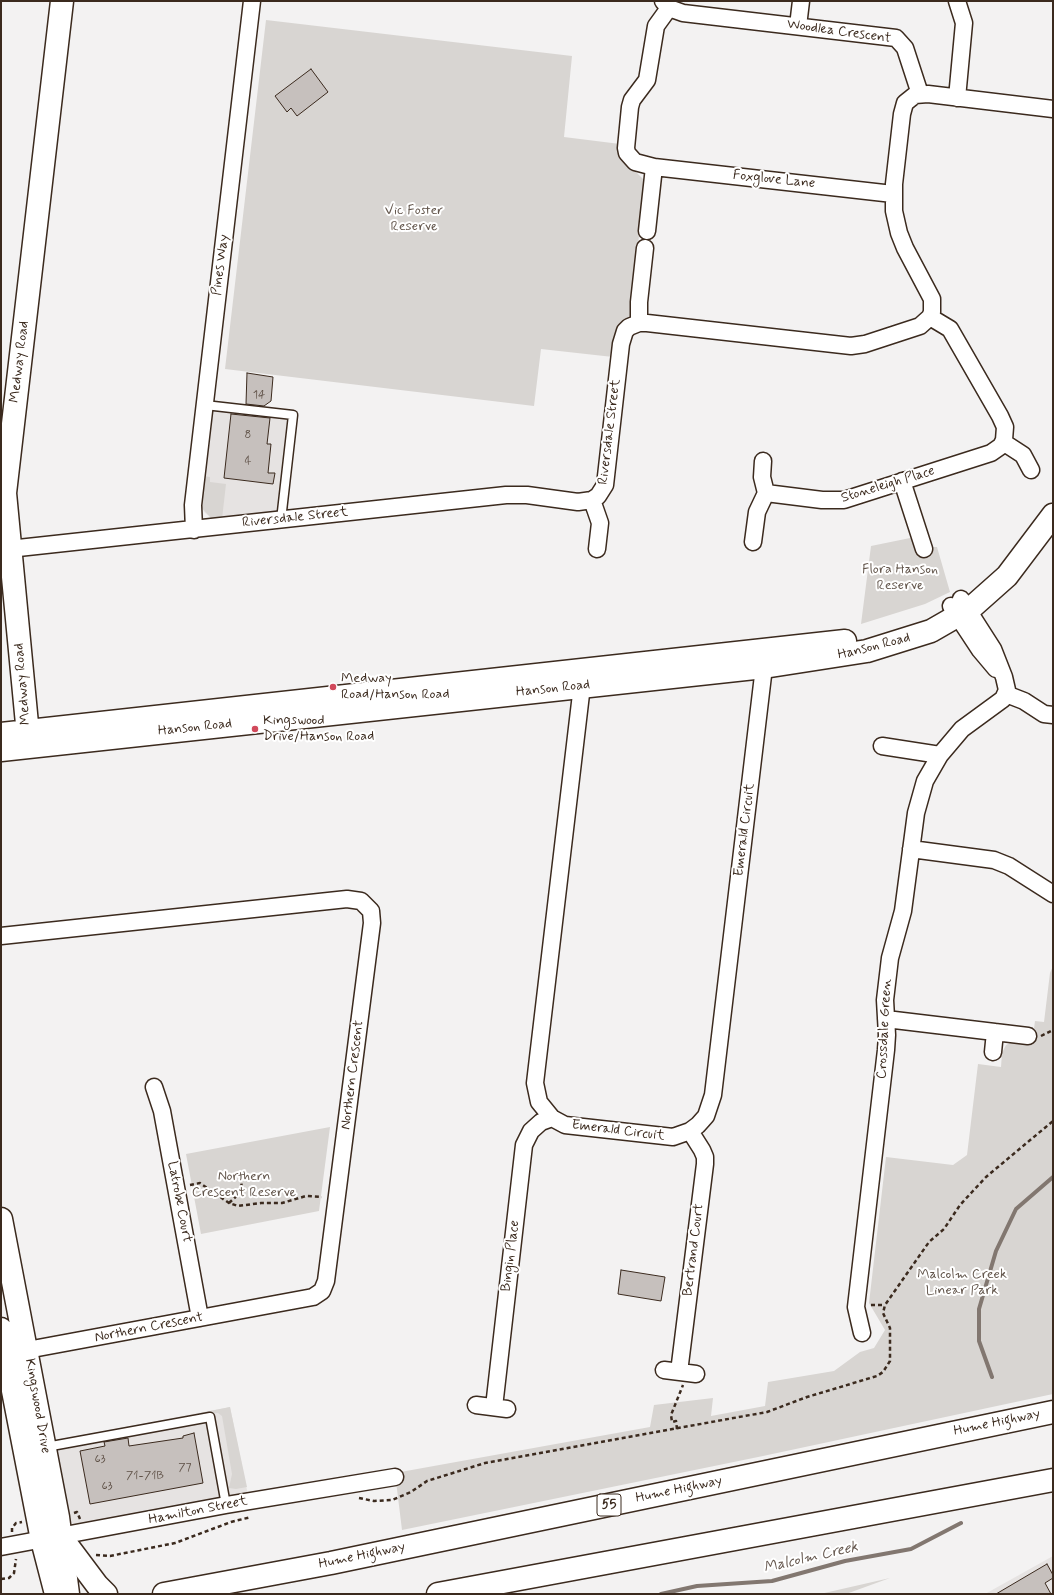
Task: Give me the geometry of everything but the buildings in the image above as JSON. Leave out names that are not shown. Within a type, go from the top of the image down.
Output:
[{"type":"main road","name":"Medway Road","points":[[28,739],[4,493],[6,442],[62,1]]},
{"type":"main road","name":"Hanson Road","points":[[960,608],[1029,532],[1053,502]]},
{"type":"main road","name":"Hanson Road","points":[[1,750],[28,739],[765,658],[828,658],[886,646],[931,631],[960,608],[1008,576],[1053,515]]},
{"type":"main road","name":"Hanson Road","points":[[1,734],[28,739]]},
{"type":"main road","name":"Kingswood Drive","points":[[1,1219],[45,1448],[40,1480]]},
{"type":"main road","name":"Kingswood Drive","points":[[1,1329],[4,1359],[40,1480],[52,1539],[68,1594]]},
{"type":"main road","name":"Hume Highway","points":[[164,1594],[331,1563],[1053,1412]]},
{"type":"main road","points":[[438,1594],[1053,1480]]},
{"type":"main road","name":"Kingswood Drive","points":[[52,1539],[56,1594]]},
{"type":"main road","points":[[52,1539],[106,1594]]},
{"type":"street","name":"Pines Way","points":[[194,530],[193,505],[252,1]]},
{"type":"street","points":[[798,26],[801,1]]},
{"type":"street","points":[[957,1],[964,23],[957,98]]},
{"type":"street","name":"Woodlea Crescent","points":[[666,5],[682,12],[896,38],[905,48],[920,94]]},
{"type":"street","name":"Foxglove Lane","points":[[666,5],[656,26],[648,80],[632,100],[626,142],[628,153],[635,162],[654,167],[893,194]]},
{"type":"street","points":[[645,248],[639,302],[639,323],[850,346],[865,344],[916,328],[930,317],[932,312],[932,299],[899,234],[894,211],[893,194],[903,108],[910,98],[920,94],[1053,109]]},
{"type":"street","points":[[647,231],[654,167]]},
{"type":"street","points":[[930,317],[945,326],[954,336],[1002,420],[1005,427],[1003,442],[1023,455],[1031,470]]},
{"type":"street","name":"Riversdale Street","points":[[9,549],[506,495],[527,495],[578,502],[592,500],[598,496],[605,485],[621,344],[625,331],[639,323]]},
{"type":"street","name":"Stoneleigh Place","points":[[766,493],[822,500],[844,500],[991,453],[1002,446],[1003,442]]},
{"type":"street","points":[[753,542],[757,512],[766,493],[762,477],[762,461]]},
{"type":"street","points":[[902,481],[924,549]]},
{"type":"street","points":[[592,500],[600,523],[597,549]]},
{"type":"street","points":[[960,608],[993,649],[1004,677],[1006,694],[1024,701],[1044,714],[1053,715]]},
{"type":"street","name":"Emerald Circuit","points":[[580,678],[535,1083],[539,1102],[552,1118],[565,1125],[667,1137],[681,1135],[690,1131],[706,1116],[713,1095],[765,658]]},
{"type":"street","name":"Crossdale Green","points":[[862,1333],[856,1307],[886,1050],[886,1019],[884,1000],[888,972],[903,911],[919,799],[925,782],[940,755],[962,729],[998,704],[1006,694]]},
{"type":"street","points":[[882,746],[940,755]]},
{"type":"street","points":[[911,849],[994,860],[1009,866],[1053,894]]},
{"type":"street","name":"Northern Crescent","points":[[1,936],[347,899],[361,901],[371,911],[372,923],[326,1281],[322,1291],[314,1297],[27,1350],[4,1359]]},
{"type":"street","points":[[886,1019],[1028,1036]]},
{"type":"street","points":[[993,1052],[996,1032]]},
{"type":"street","name":"Latrobe Court","points":[[154,1087],[162,1111],[200,1318]]},
{"type":"street","name":"Bingin Place","points":[[476,1405],[501,1408],[524,1145],[531,1131],[541,1122],[552,1118]]},
{"type":"street","name":"Bertrand Court","points":[[681,1374],[705,1164],[705,1157],[702,1150],[690,1131]]},
{"type":"street","name":"Hamilton Street","points":[[8,1546],[84,1533],[226,1505],[395,1477]]},
{"type":"lane","points":[[205,405],[294,415],[281,520]]},
{"type":"lane","points":[[45,1448],[210,1417],[226,1505]]},
{"type":"path","points":[[353,1497],[374,1501],[392,1500],[411,1492],[427,1481],[485,1463],[616,1438],[677,1429],[767,1412],[807,1397],[877,1376],[883,1372],[890,1361],[890,1328],[882,1313],[885,1305],[929,1242],[944,1229],[972,1192],[986,1177],[1053,1122]]},
{"type":"path","points":[[229,1203],[242,1191],[241,1179]]},
{"type":"path","points":[[190,1185],[200,1183],[229,1203],[242,1206],[261,1202],[282,1203],[306,1196],[322,1197]]},
{"type":"path","points":[[677,1429],[676,1421],[672,1422],[671,1415],[681,1374]]},
{"type":"path","points":[[84,1533],[92,1553],[96,1556],[110,1556],[175,1543],[230,1522],[252,1516]]},
{"type":"path","points":[[1,1579],[9,1578],[14,1573],[16,1558],[8,1546]]},
{"type":"shaded area","points":[[213,401],[298,411],[286,504],[292,512],[221,520],[211,518],[204,512],[201,505]]},
{"type":"shaded area","points":[[230,1407],[248,1495],[79,1525],[70,1523],[51,1441]]},
{"type":"shaded area","points":[[1053,1556],[1053,1594],[985,1594]]},
{"type":"green space","name":"Vic Foster Reserve","points":[[266,20],[572,56],[564,137],[620,144],[627,163],[645,181],[630,318],[618,329],[613,357],[541,349],[534,406],[225,369]]},
{"type":"green space","points":[[204,476],[210,477],[210,482],[226,484],[222,519],[211,518],[202,508]]},
{"type":"green space","name":"Flora Hanson Reserve","points":[[915,537],[929,547],[937,547],[950,592],[925,604],[861,624],[871,546]]},
{"type":"green space","name":"Malcolm Creek Linear Park","points":[[1053,966],[1053,1394],[763,1456],[402,1530],[395,1473],[650,1427],[654,1405],[713,1398],[711,1416],[765,1406],[768,1382],[834,1371],[860,1352],[874,1348],[885,1330],[869,1303],[886,1157],[953,1165],[967,1155],[978,1064],[1001,1067],[1002,1053],[1006,1045],[1012,1042],[1032,1044],[1035,1021],[1044,1022],[1050,973]]},
{"type":"green space","name":"Northern Crescent Reserve","points":[[330,1127],[319,1211],[201,1234],[186,1154]]},
{"type":"green space","points":[[230,1407],[247,1487],[236,1489],[229,1488],[232,1474],[222,1416],[218,1413],[200,1413]]},
{"type":"green space","points":[[890,1578],[846,1594],[820,1594]]},
{"type":"waterway","name":"Malcolm Creek","points":[[992,1377],[979,1341],[979,1309],[996,1251],[1016,1209],[1053,1177]]},
{"type":"waterway","name":"Malcolm Creek","points":[[661,1594],[697,1586],[772,1581],[845,1561],[911,1549],[961,1523]]},
{"type":"place","name":"Medway Road/Hanson Road","points":[[333,687]]},
{"type":"place","name":"Kingswood Drive/Hanson Road","points":[[255,729]]}]
